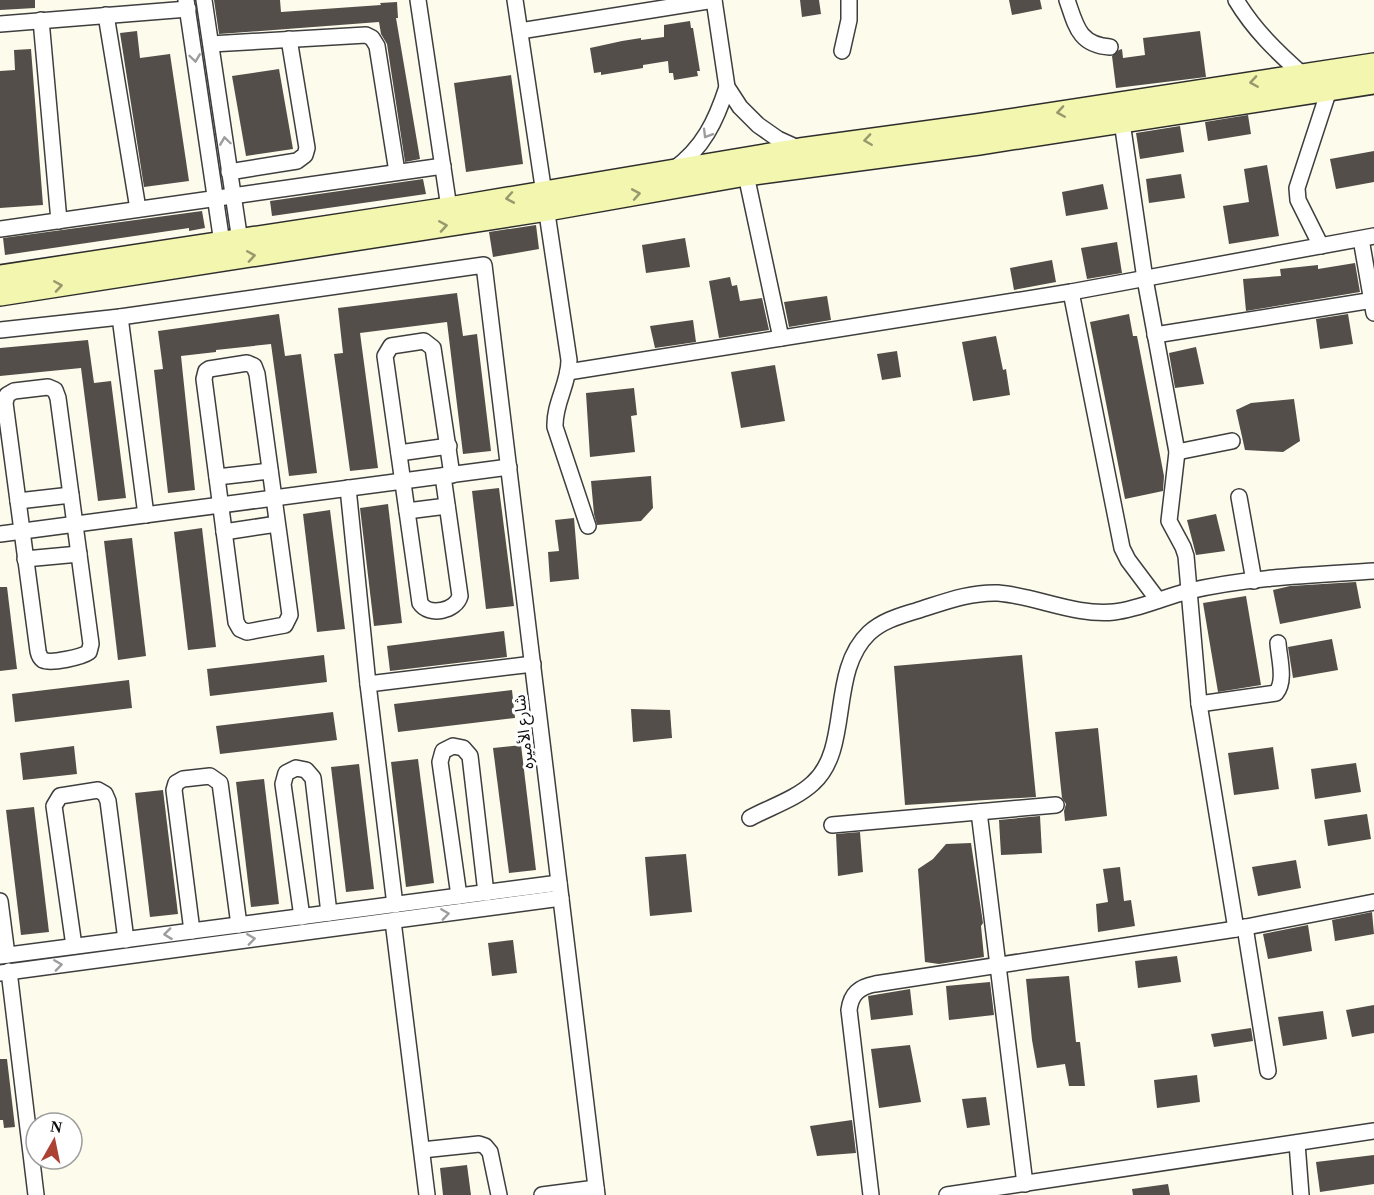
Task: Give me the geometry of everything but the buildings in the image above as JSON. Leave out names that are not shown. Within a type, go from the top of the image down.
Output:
[{"type":"street","points":[[204,0],[233,196],[231,242]]},
{"type":"street","points":[[418,0],[449,208]]},
{"type":"street","points":[[515,0],[569,360],[568,372],[557,404],[555,427],[588,526]]},
{"type":"street","points":[[520,31],[714,0],[727,87],[740,107],[758,125],[778,139],[800,149]]},
{"type":"street","points":[[842,51],[849,20],[849,0]]},
{"type":"street","points":[[1067,0],[1077,28],[1083,37],[1100,47],[1110,47]]},
{"type":"street","points":[[1236,0],[1248,21],[1273,49],[1303,75]]},
{"type":"street","points":[[0,24],[106,15],[187,4],[215,198],[231,242]]},
{"type":"street","points":[[106,15],[138,209]]},
{"type":"street","points":[[41,20],[59,221]]},
{"type":"street","points":[[211,44],[366,35],[372,38],[377,46],[397,172]]},
{"type":"street","points":[[229,172],[297,160],[305,154],[307,148],[289,39]]},
{"type":"street","points":[[0,295],[545,201],[746,175],[1374,64]]},
{"type":"street","points":[[0,276],[449,208],[545,201],[672,170],[800,149],[1122,122],[1374,82]]},
{"type":"street","points":[[672,170],[689,158],[706,138],[720,111],[727,87]]},
{"type":"street","points":[[1322,246],[1298,200],[1298,188],[1329,90]]},
{"type":"street","points":[[1122,122],[1145,279],[1177,452],[1168,516],[1170,525],[1185,551],[1199,704],[1268,1071]]},
{"type":"street","points":[[0,229],[443,166]]},
{"type":"street","points":[[746,175],[781,338]]},
{"type":"street","points":[[568,372],[1071,292],[1368,237],[1373,304],[1155,335]]},
{"type":"street","name":"شارع الأميره","points":[[120,317],[484,266],[596,1191]]},
{"type":"street","points":[[1071,292],[1122,548],[1128,560],[1158,600]]},
{"type":"street","points":[[0,330],[120,317],[146,514]]},
{"type":"street","points":[[420,341],[431,344],[434,351],[448,446],[447,506],[460,596],[453,608],[431,611],[420,603],[399,453],[386,352],[395,345],[420,341]]},
{"type":"street","points":[[251,364],[257,374],[270,471],[289,619],[285,626],[251,632],[240,629],[236,622],[204,375],[206,371],[213,367],[251,364]]},
{"type":"street","points":[[44,387],[52,388],[57,394],[71,495],[91,648],[82,656],[48,661],[41,658],[38,651],[21,531],[5,399],[14,391],[44,387]]},
{"type":"street","points":[[1177,452],[1232,441]]},
{"type":"street","points":[[399,453],[448,446]]},
{"type":"street","points":[[0,534],[509,467]]},
{"type":"street","points":[[217,477],[270,471]]},
{"type":"street","points":[[348,488],[368,684],[401,912],[427,1195]]},
{"type":"street","points":[[18,501],[71,495]]},
{"type":"street","points":[[1239,497],[1254,581]]},
{"type":"street","points":[[407,511],[447,506]]},
{"type":"street","points":[[224,532],[277,524]]},
{"type":"street","points":[[25,559],[79,554]]},
{"type":"street","points":[[750,818],[805,790],[821,775],[831,756],[849,664],[862,640],[882,623],[959,598],[987,593],[1104,612],[1123,610],[1189,591],[1254,581],[1374,571]]},
{"type":"street","points":[[1199,704],[1276,693],[1281,681],[1278,643]]},
{"type":"street","points":[[368,684],[533,664]]},
{"type":"street","points":[[459,896],[440,762],[443,752],[453,746],[463,748],[470,756],[486,893]]},
{"type":"street","points":[[302,917],[283,784],[286,773],[296,768],[306,770],[313,778],[329,913]]},
{"type":"street","points":[[192,931],[174,790],[176,783],[183,778],[210,776],[220,783],[239,925]]},
{"type":"street","points":[[74,946],[54,806],[60,796],[98,790],[107,797],[126,940]]},
{"type":"street","points":[[832,825],[1056,805]]},
{"type":"street","points":[[979,812],[998,965],[1040,1187]]},
{"type":"street","points":[[455,870],[483,867]]},
{"type":"street","points":[[401,912],[459,896],[560,891]]},
{"type":"street","points":[[10,971],[374,915],[560,891]]},
{"type":"street","points":[[0,901],[9,955],[36,1195]]},
{"type":"street","points":[[871,1195],[849,1010],[854,994],[867,985],[1240,928],[1374,902]]},
{"type":"street","points":[[9,955],[329,913],[374,915]]},
{"type":"street","points":[[948,1195],[1040,1187],[1374,1131]]},
{"type":"street","points":[[1297,1143],[1301,1195]]},
{"type":"street","points":[[422,1150],[479,1144],[486,1146],[490,1152],[499,1195]]},
{"type":"street","points":[[542,1195],[596,1191]]}]
